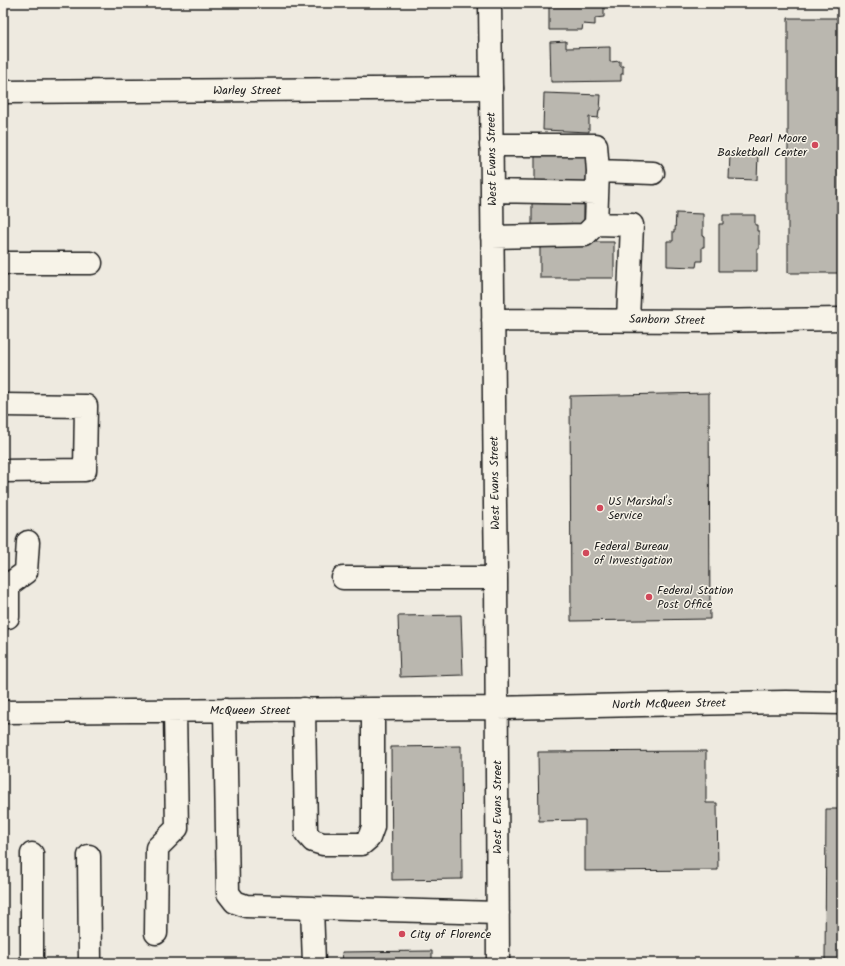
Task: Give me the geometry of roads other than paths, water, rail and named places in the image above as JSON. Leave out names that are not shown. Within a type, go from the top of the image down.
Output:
[{"type":"street","name":"West Evans Street","points":[[490,3],[496,578],[498,963]]},
{"type":"street","name":"Warley Street","points":[[3,92],[491,88]]},
{"type":"street","points":[[491,145],[596,145],[598,170],[596,224],[586,236],[492,237]]},
{"type":"street","points":[[598,170],[653,173]]},
{"type":"street","points":[[492,191],[597,193]]},
{"type":"street","points":[[596,224],[632,225],[628,320]]},
{"type":"street","points":[[3,263],[91,263]]},
{"type":"street","name":"Sanborn Street","points":[[493,320],[707,321],[842,319]]},
{"type":"street","points":[[3,405],[86,406],[85,470],[3,471]]},
{"type":"street","points":[[8,617],[6,585],[26,572],[28,542]]},
{"type":"street","points":[[343,578],[496,578]]},
{"type":"street","name":"North McQueen Street","points":[[497,708],[778,702],[842,703]]},
{"type":"street","name":"McQueen Street","points":[[3,712],[497,708]]},
{"type":"street","points":[[304,710],[306,833],[313,841],[323,844],[362,844],[369,838],[373,827],[373,709]]},
{"type":"street","points":[[156,933],[157,848],[177,828],[175,710]]},
{"type":"street","points":[[226,710],[228,893],[235,902],[246,906],[498,913]]},
{"type":"street","points":[[32,854],[32,963]]},
{"type":"street","points":[[89,856],[90,963]]},
{"type":"street","points":[[312,908],[314,963]]},
{"type":"place","name":"Pearl Moore Basketball Center","points":[[815,145]]},
{"type":"place","name":"US Marshal's Service","points":[[600,508]]},
{"type":"place","name":"Federal Bureau of Investigation","points":[[586,553]]},
{"type":"place","name":"Federal Station Post Office","points":[[649,597]]},
{"type":"place","name":"City of Florence","points":[[402,934]]}]
